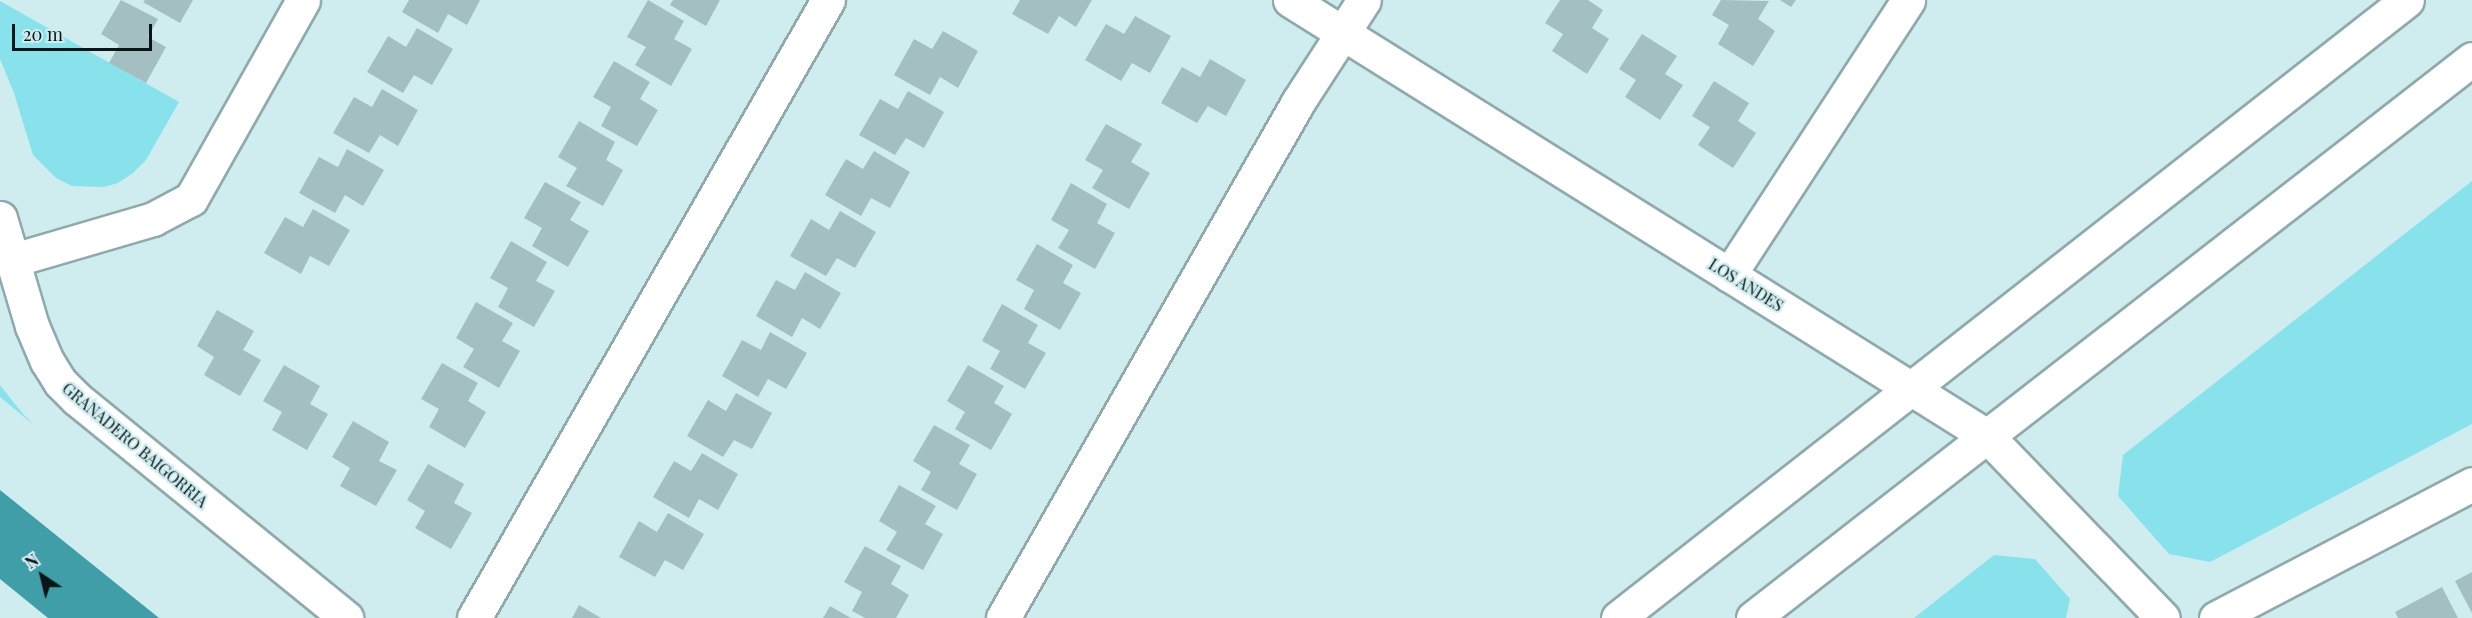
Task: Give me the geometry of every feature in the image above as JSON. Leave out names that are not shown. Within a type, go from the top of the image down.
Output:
[{"type":"street","points":[[12,260],[153,219],[191,198],[303,0]]},
{"type":"street","points":[[474,618],[828,0]]},
{"type":"street","name":"LOS ANDES","points":[[1290,0],[1987,436],[2163,618]]},
{"type":"street","points":[[1003,618],[1298,102],[1364,0]]},
{"type":"street","points":[[1730,275],[1908,0]]},
{"type":"street","points":[[1618,618],[2407,0]]},
{"type":"street","points":[[1753,618],[2472,59]]},
{"type":"street","name":"GRANADERO BAIGORRIA","points":[[0,218],[32,326],[46,361],[60,382],[77,399],[346,618]]},
{"type":"street","points":[[2216,618],[2472,484]]},
{"type":"shaded area","points":[[0,1],[179,102],[146,160],[133,173],[118,183],[104,187],[72,186],[56,178],[33,155],[14,93],[0,59]]},
{"type":"shaded area","points":[[2472,181],[2472,424],[2210,562],[2169,554],[2118,496],[2123,455]]},
{"type":"shaded area","points":[[0,385],[22,413],[35,426],[0,397]]},
{"type":"shaded area","points":[[0,490],[159,618],[48,618],[0,579]]},
{"type":"shaded area","points":[[1994,555],[2035,559],[2070,599],[2066,618],[1914,618]]},
{"type":"building","points":[[121,0],[158,19],[148,37],[166,47],[146,83],[109,63],[119,45],[101,34]]},
{"type":"building","points":[[145,0],[193,0],[180,23],[143,2]]},
{"type":"building","points":[[409,0],[480,0],[467,25],[448,14],[438,33],[402,12]]},
{"type":"building","points":[[648,0],[684,21],[674,39],[692,49],[671,86],[635,65],[646,47],[627,37]]},
{"type":"building","points":[[673,0],[720,0],[706,26],[670,5]]},
{"type":"building","points":[[1020,0],[1092,0],[1076,27],[1059,16],[1048,34],[1012,14]]},
{"type":"building","points":[[1560,0],[1588,0],[1603,10],[1592,28],[1609,39],[1587,74],[1552,51],[1563,34],[1545,23]]},
{"type":"building","points":[[1721,0],[1769,1],[1758,19],[1775,31],[1753,66],[1718,44],[1729,25],[1712,15]]},
{"type":"building","points":[[1780,0],[1796,0],[1791,7]]},
{"type":"building","points":[[1135,16],[1171,36],[1150,73],[1132,63],[1121,81],[1085,60],[1106,24],[1124,34]]},
{"type":"building","points":[[417,28],[453,49],[432,85],[414,75],[403,93],[367,72],[388,36],[406,47]]},
{"type":"building","points":[[943,31],[978,51],[958,88],[940,77],[930,95],[894,75],[914,39],[932,49]]},
{"type":"building","points":[[1642,34],[1677,56],[1665,74],[1683,85],[1660,120],[1625,97],[1636,80],[1619,69]]},
{"type":"building","points":[[1210,59],[1246,80],[1226,116],[1208,106],[1197,123],[1161,103],[1182,67],[1200,77]]},
{"type":"building","points":[[614,61],[650,82],[640,99],[658,110],[637,146],[601,126],[611,107],[593,97]]},
{"type":"building","points":[[1714,81],[1749,103],[1738,121],[1756,133],[1733,168],[1698,145],[1710,127],[1692,116]]},
{"type":"building","points":[[382,89],[418,110],[398,146],[380,135],[369,153],[333,133],[354,97],[372,107]]},
{"type":"building","points":[[908,91],[944,112],[924,148],[906,138],[895,155],[859,135],[880,99],[898,109]]},
{"type":"building","points":[[579,121],[615,142],[606,160],[623,170],[603,206],[566,186],[577,168],[558,157]]},
{"type":"building","points":[[1106,124],[1142,144],[1131,162],[1150,173],[1129,209],[1092,188],[1103,170],[1085,160]]},
{"type":"building","points":[[347,149],[384,170],[363,206],[345,195],[335,213],[299,193],[319,157],[338,167]]},
{"type":"building","points":[[874,151],[910,172],[890,208],[871,198],[861,216],[825,195],[846,159],[863,169]]},
{"type":"building","points":[[545,182],[581,202],[570,220],[589,231],[568,267],[532,246],[542,228],[524,218]]},
{"type":"building","points":[[1071,183],[1107,204],[1097,223],[1115,233],[1095,269],[1058,248],[1069,230],[1051,220]]},
{"type":"building","points":[[313,209],[350,230],[329,266],[310,256],[301,274],[264,253],[285,217],[303,227]]},
{"type":"building","points":[[840,211],[876,232],[855,268],[837,258],[826,276],[790,256],[811,219],[829,230]]},
{"type":"building","points":[[511,241],[547,262],[536,281],[555,291],[534,327],[498,307],[508,288],[490,278]]},
{"type":"building","points":[[1037,244],[1073,265],[1063,283],[1081,293],[1060,330],[1024,309],[1034,290],[1016,280]]},
{"type":"building","points":[[805,272],[841,293],[820,329],[802,318],[792,337],[756,316],[776,280],[795,290]]},
{"type":"building","points":[[476,302],[513,323],[502,341],[520,351],[499,388],[463,367],[474,349],[456,338]]},
{"type":"building","points":[[1002,304],[1038,325],[1028,343],[1046,353],[1025,389],[990,369],[1000,351],[982,341]]},
{"type":"building","points":[[217,310],[254,331],[243,350],[261,360],[240,396],[204,375],[214,357],[197,346]]},
{"type":"building","points":[[770,332],[807,353],[786,389],[768,379],[758,397],[722,376],[742,340],[761,350]]},
{"type":"building","points":[[442,363],[478,383],[468,401],[486,412],[465,448],[429,427],[439,409],[421,399]]},
{"type":"building","points":[[284,365],[320,386],[310,404],[328,414],[307,450],[272,430],[282,412],[263,401]]},
{"type":"building","points":[[968,365],[1004,386],[994,403],[1012,414],[991,450],[955,429],[965,412],[947,401]]},
{"type":"building","points":[[736,393],[772,413],[752,449],[734,440],[723,457],[687,436],[708,400],[726,411]]},
{"type":"building","points":[[353,421],[389,442],[379,461],[397,470],[376,506],[340,486],[350,468],[332,457]]},
{"type":"building","points":[[934,425],[970,445],[959,464],[977,474],[957,510],[921,490],[931,472],[913,461]]},
{"type":"building","points":[[702,453],[738,474],[718,510],[699,499],[689,518],[653,497],[674,461],[691,471]]},
{"type":"building","points":[[428,464],[464,484],[454,503],[472,513],[451,549],[415,528],[425,511],[407,500]]},
{"type":"building","points":[[899,485],[936,506],[925,524],[943,534],[923,570],[886,550],[897,532],[879,521]]},
{"type":"building","points":[[668,513],[704,534],[683,570],[665,560],[655,577],[619,557],[639,521],[657,532]]},
{"type":"building","points":[[865,546],[901,566],[891,584],[909,595],[896,618],[865,618],[852,611],[862,592],[844,582]]},
{"type":"building","points":[[2472,572],[2472,613],[2455,581]]},
{"type":"building","points":[[2442,587],[2458,618],[2398,618],[2395,612]]},
{"type":"building","points":[[579,605],[601,618],[572,618]]},
{"type":"building","points":[[830,606],[851,618],[823,618]]}]
